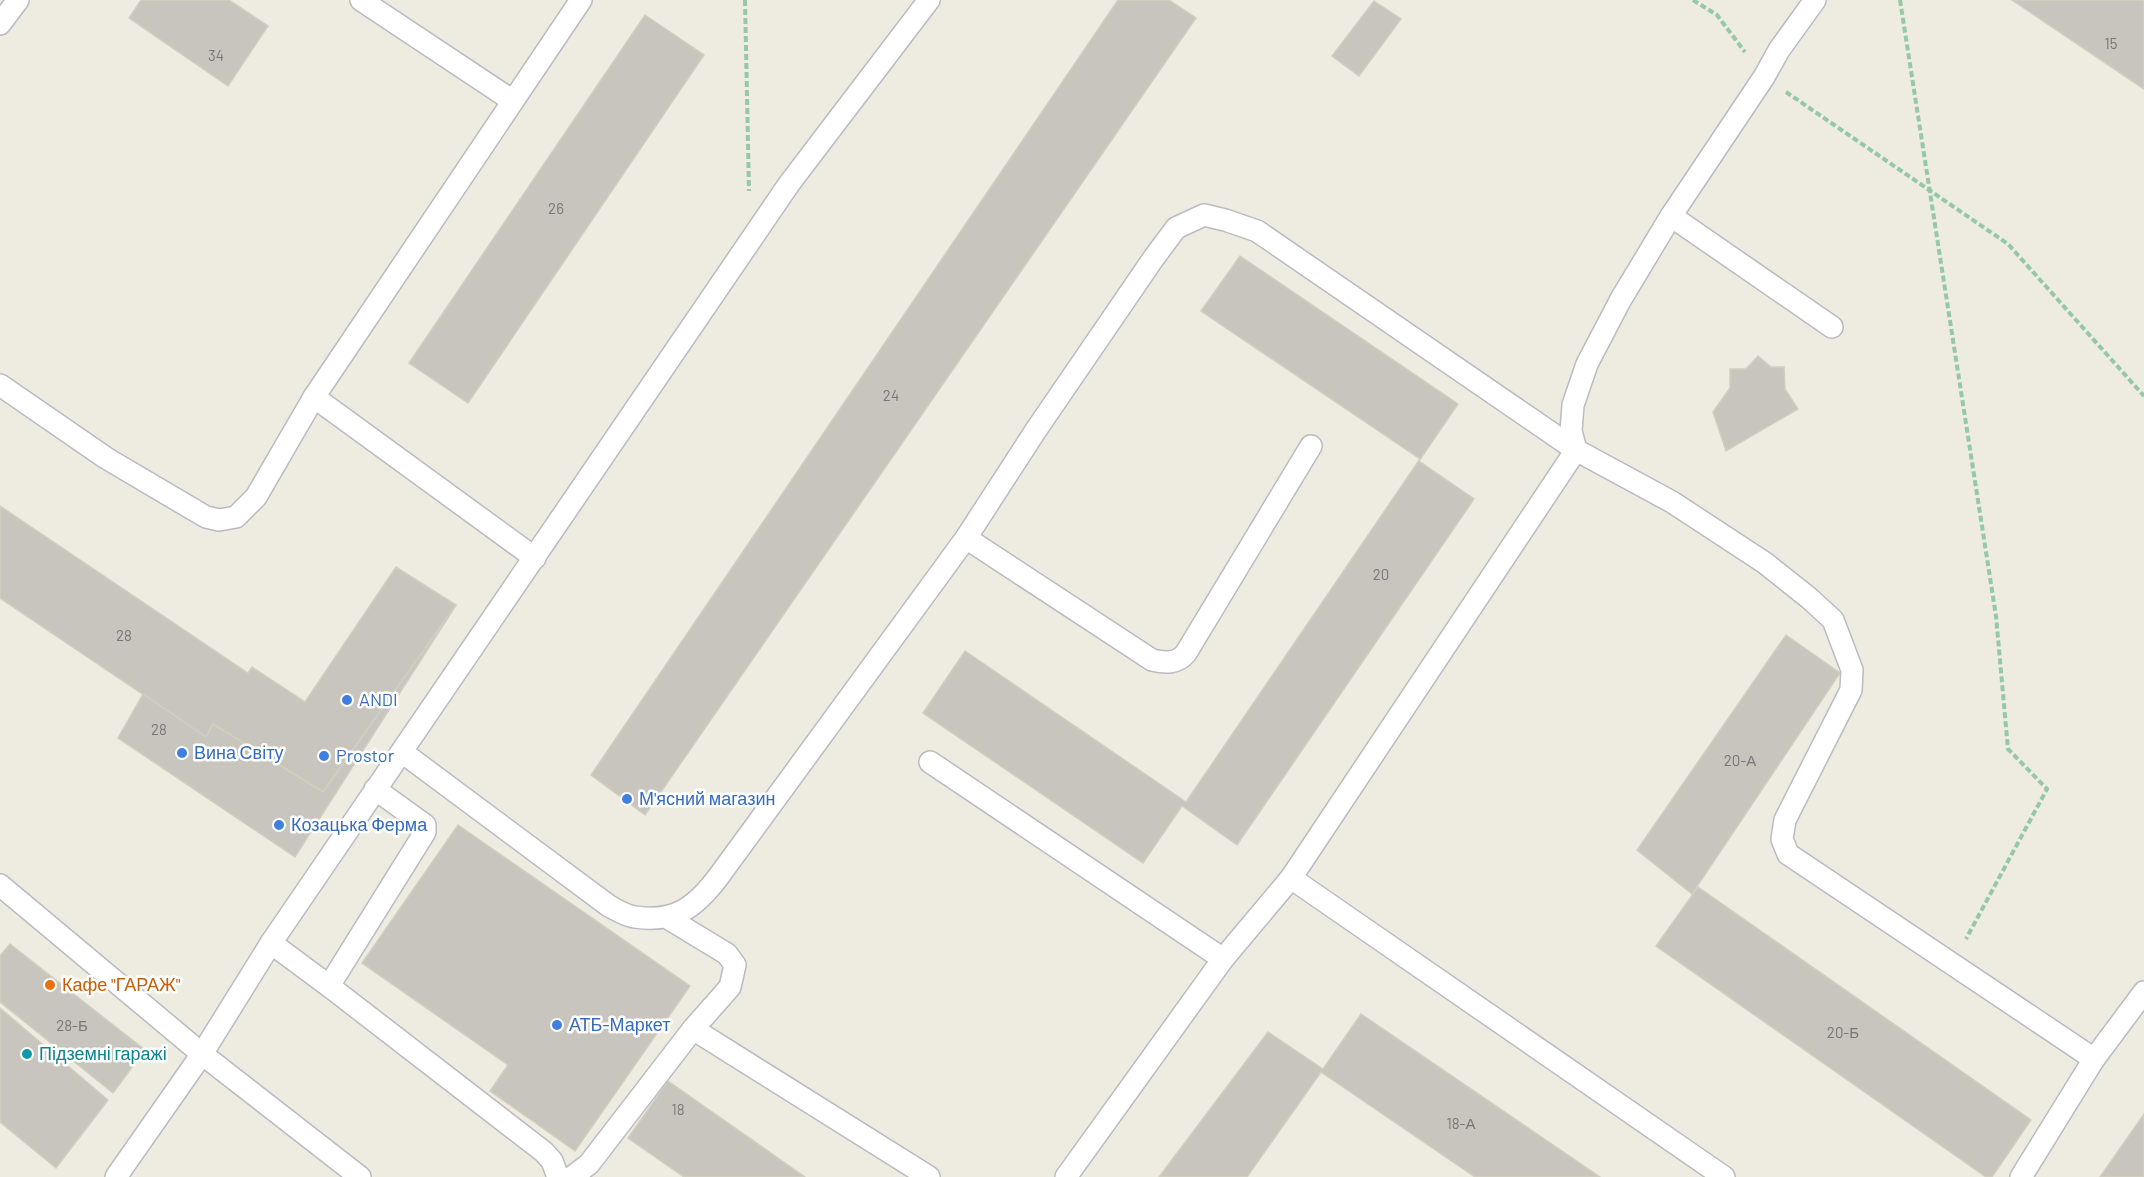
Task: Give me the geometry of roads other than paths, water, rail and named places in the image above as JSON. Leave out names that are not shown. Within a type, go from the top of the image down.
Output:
[{"type":"lane","points":[[0,24],[18,0]]},
{"type":"lane","points":[[361,0],[513,101]]},
{"type":"lane","points":[[0,385],[106,458],[206,517],[219,520],[236,517],[256,497],[315,397],[581,0]]},
{"type":"lane","points":[[116,1177],[202,1054],[271,943],[375,789],[789,184],[928,0]]},
{"type":"lane","points":[[1066,1177],[1223,959],[1291,878],[1576,450],[1571,431],[1573,405],[1587,364],[1621,299],[1671,216],[1764,77],[1779,50],[1815,0]]},
{"type":"lane","points":[[402,752],[609,906],[633,917],[666,917],[684,911],[703,898],[966,538],[1036,430],[1176,228],[1204,215],[1257,231],[1576,450],[1672,502],[1766,563],[1833,620],[1852,670],[1851,690],[1785,820],[1782,839],[1788,854],[2094,1059]]},
{"type":"lane","points":[[1671,216],[1832,327]]},
{"type":"lane","points":[[315,397],[535,558]]},
{"type":"lane","points":[[966,538],[1152,660],[1166,663],[1181,659],[1186,653],[1311,446]]},
{"type":"lane","points":[[930,762],[1223,959]]},
{"type":"lane","points":[[329,986],[425,832],[425,825],[375,789]]},
{"type":"lane","points":[[1291,878],[1724,1177]]},
{"type":"lane","points":[[0,885],[202,1054],[360,1177]]},
{"type":"lane","points":[[572,1177],[589,1164],[693,1029],[730,987],[735,965],[727,954],[666,917]]},
{"type":"lane","points":[[271,943],[544,1152],[552,1161],[558,1177]]},
{"type":"lane","points":[[2021,1177],[2094,1059],[2144,992]]},
{"type":"lane","points":[[693,1029],[929,1177]]},
{"type":"place","name":"ANDI","points":[[347,700]]},
{"type":"place","name":"Вина Світу","points":[[182,753]]},
{"type":"place","name":"Prostor","points":[[324,756]]},
{"type":"place","name":"М'ясний магазин","points":[[627,799]]},
{"type":"place","name":"Козацька Ферма","points":[[279,825]]},
{"type":"place","name":"Кафе \"ГАРАЖ\"","points":[[50,985]]},
{"type":"place","name":"АТБ-Маркет","points":[[557,1025]]},
{"type":"place","name":"Підземні гаражі","points":[[27,1054]]}]
